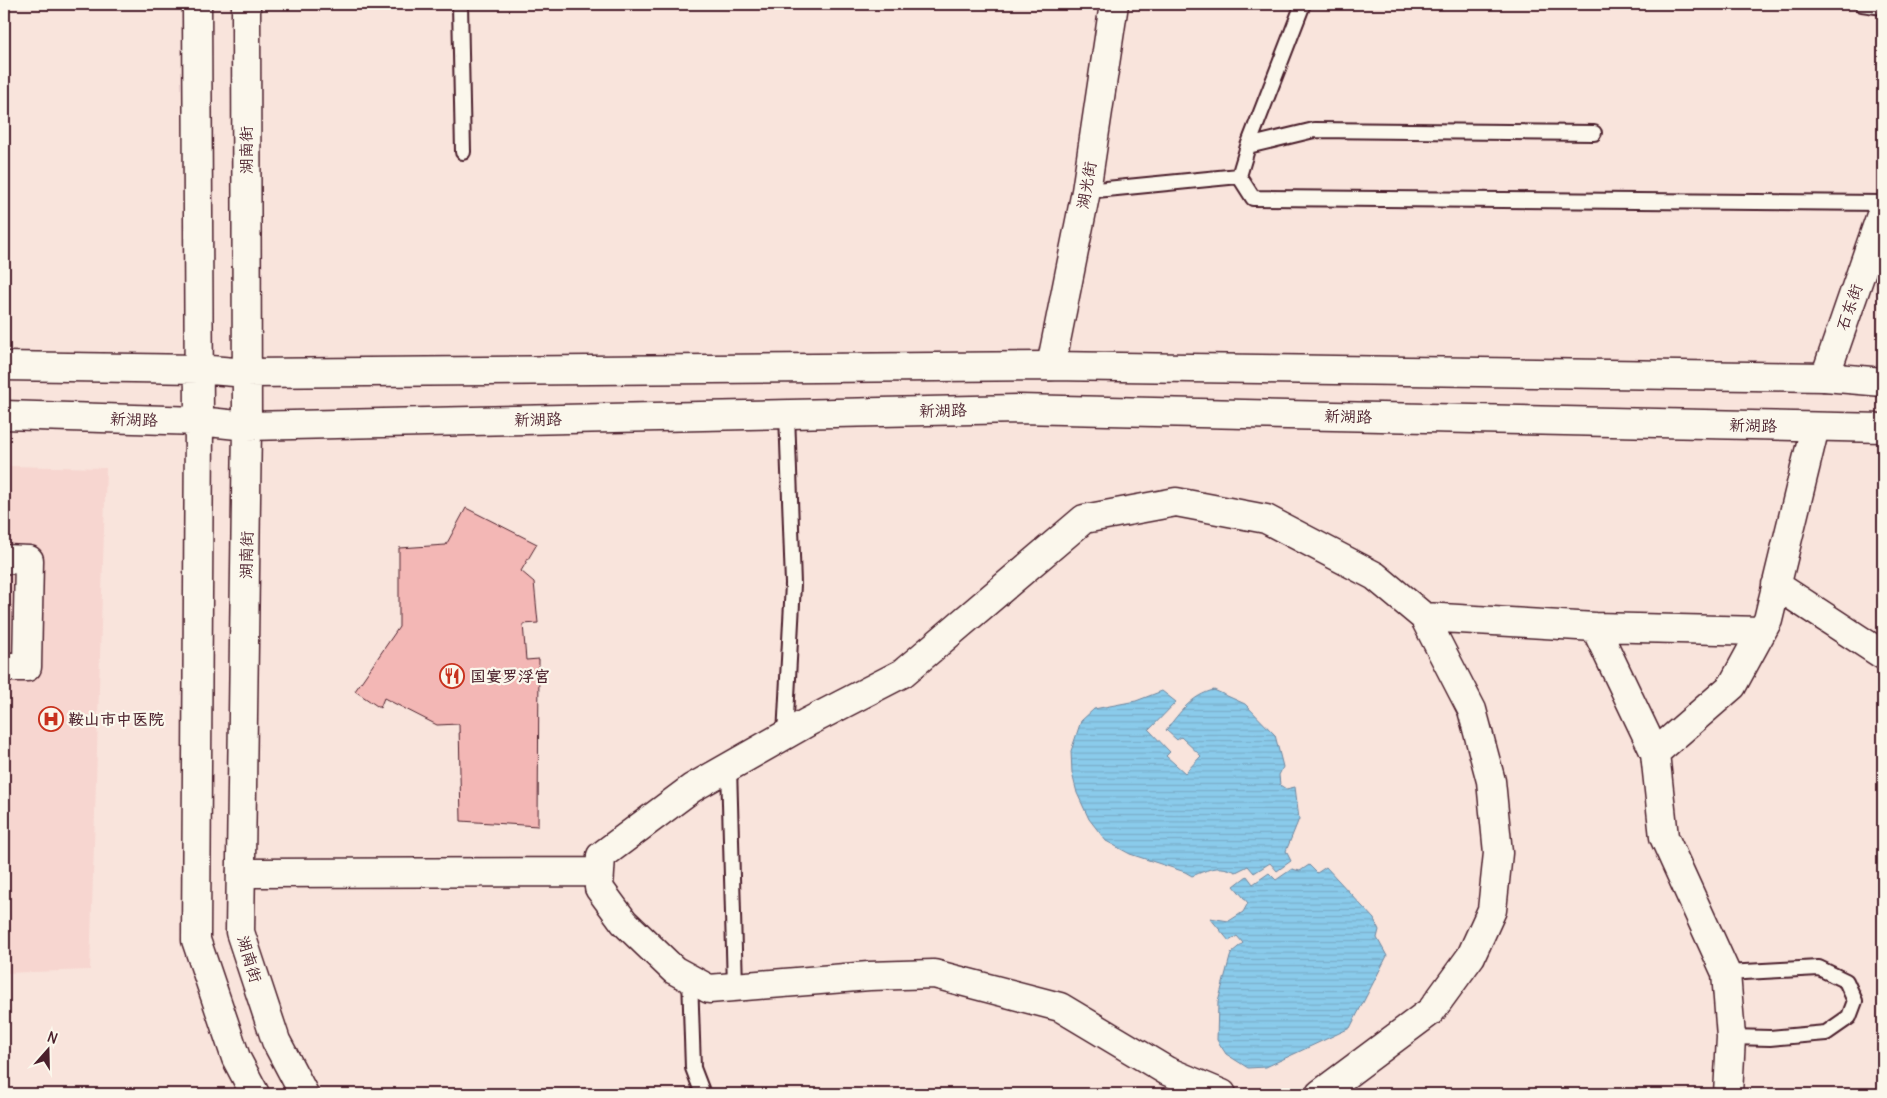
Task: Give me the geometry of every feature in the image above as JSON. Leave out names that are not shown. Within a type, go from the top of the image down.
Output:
[{"type":"main road","points":[[197,4],[199,421],[196,940],[236,1058],[255,1094]]},
{"type":"main road","name":"湖南街","points":[[246,4],[247,426],[240,932],[276,1041],[304,1094]]},
{"type":"main road","name":"湖光街","points":[[1052,366],[1086,191],[1114,4]]},
{"type":"main road","name":"石东街","points":[[1825,377],[1883,209]]},
{"type":"main road","points":[[4,366],[198,370],[247,373],[1052,366],[1825,377],[1883,382]]},
{"type":"main road","name":"新湖路","points":[[4,415],[199,421],[247,426],[1018,409],[1883,428]]},
{"type":"main road","points":[[1655,753],[1732,686],[1768,620],[1815,427]]},
{"type":"main road","points":[[1222,1094],[1167,1071],[1060,1007],[934,974],[869,976],[709,989],[674,970],[624,922],[600,888],[601,856],[692,788],[784,735],[902,673],[1084,519],[1176,502],[1266,519],[1375,576],[1424,618],[1472,710],[1491,780],[1498,853],[1492,910],[1471,956],[1431,1011],[1320,1094]]},
{"type":"main road","points":[[4,559],[29,560],[27,667],[4,667]]},
{"type":"main road","points":[[1776,585],[1883,655]]},
{"type":"main road","points":[[1424,618],[1595,627],[1762,631]]},
{"type":"main road","points":[[1595,627],[1655,753],[1664,837],[1726,973],[1731,1037],[1728,1094]]},
{"type":"main road","points":[[241,873],[600,872]]},
{"type":"lane","points":[[460,4],[463,152]]},
{"type":"lane","points":[[1303,4],[1248,146],[1239,176],[1253,198],[1883,203]]},
{"type":"lane","points":[[1862,4],[1883,7]]},
{"type":"lane","points":[[1248,146],[1314,130],[1594,133]]},
{"type":"lane","points":[[1086,191],[1239,176]]},
{"type":"lane","points":[[784,735],[793,584],[787,414]]},
{"type":"lane","points":[[729,767],[735,987]]},
{"type":"lane","points":[[1726,973],[1819,968],[1846,981],[1855,1001],[1849,1017],[1826,1033],[1770,1038],[1731,1037]]},
{"type":"lane","points":[[690,978],[692,1068],[703,1094]]},
{"type":"shaded area","name":"鞍山市中医院","points":[[4,466],[106,468],[90,970],[4,973]]},
{"type":"water","points":[[1214,690],[1245,704],[1275,735],[1283,767],[1279,775],[1280,785],[1286,789],[1295,787],[1299,819],[1286,851],[1291,861],[1277,871],[1270,863],[1254,873],[1248,866],[1236,872],[1219,868],[1192,876],[1130,854],[1106,841],[1089,819],[1077,793],[1072,773],[1071,751],[1081,721],[1094,709],[1136,701],[1162,691],[1176,702],[1149,730],[1170,752],[1166,756],[1185,773],[1201,756],[1181,737],[1177,740],[1166,730],[1193,700],[1206,692]]},
{"type":"water","points":[[1309,865],[1317,873],[1326,867],[1374,919],[1379,930],[1377,938],[1387,956],[1350,1028],[1266,1067],[1248,1068],[1226,1054],[1217,1040],[1218,1002],[1230,957],[1232,952],[1243,943],[1237,936],[1229,941],[1210,918],[1229,921],[1243,912],[1248,903],[1234,886],[1247,876],[1253,884],[1269,873],[1276,880],[1292,869],[1300,871]]},
{"type":"building","name":"国宴罗浮宫","points":[[466,508],[537,544],[521,571],[534,582],[538,623],[523,624],[526,660],[539,659],[538,826],[461,821],[459,724],[437,725],[384,698],[380,708],[355,691],[399,627],[399,548],[446,545]]},
{"type":"place","name":"国宴罗浮宫","points":[[452,676]]},
{"type":"place","name":"鞍山市中医院","points":[[51,719]]}]
